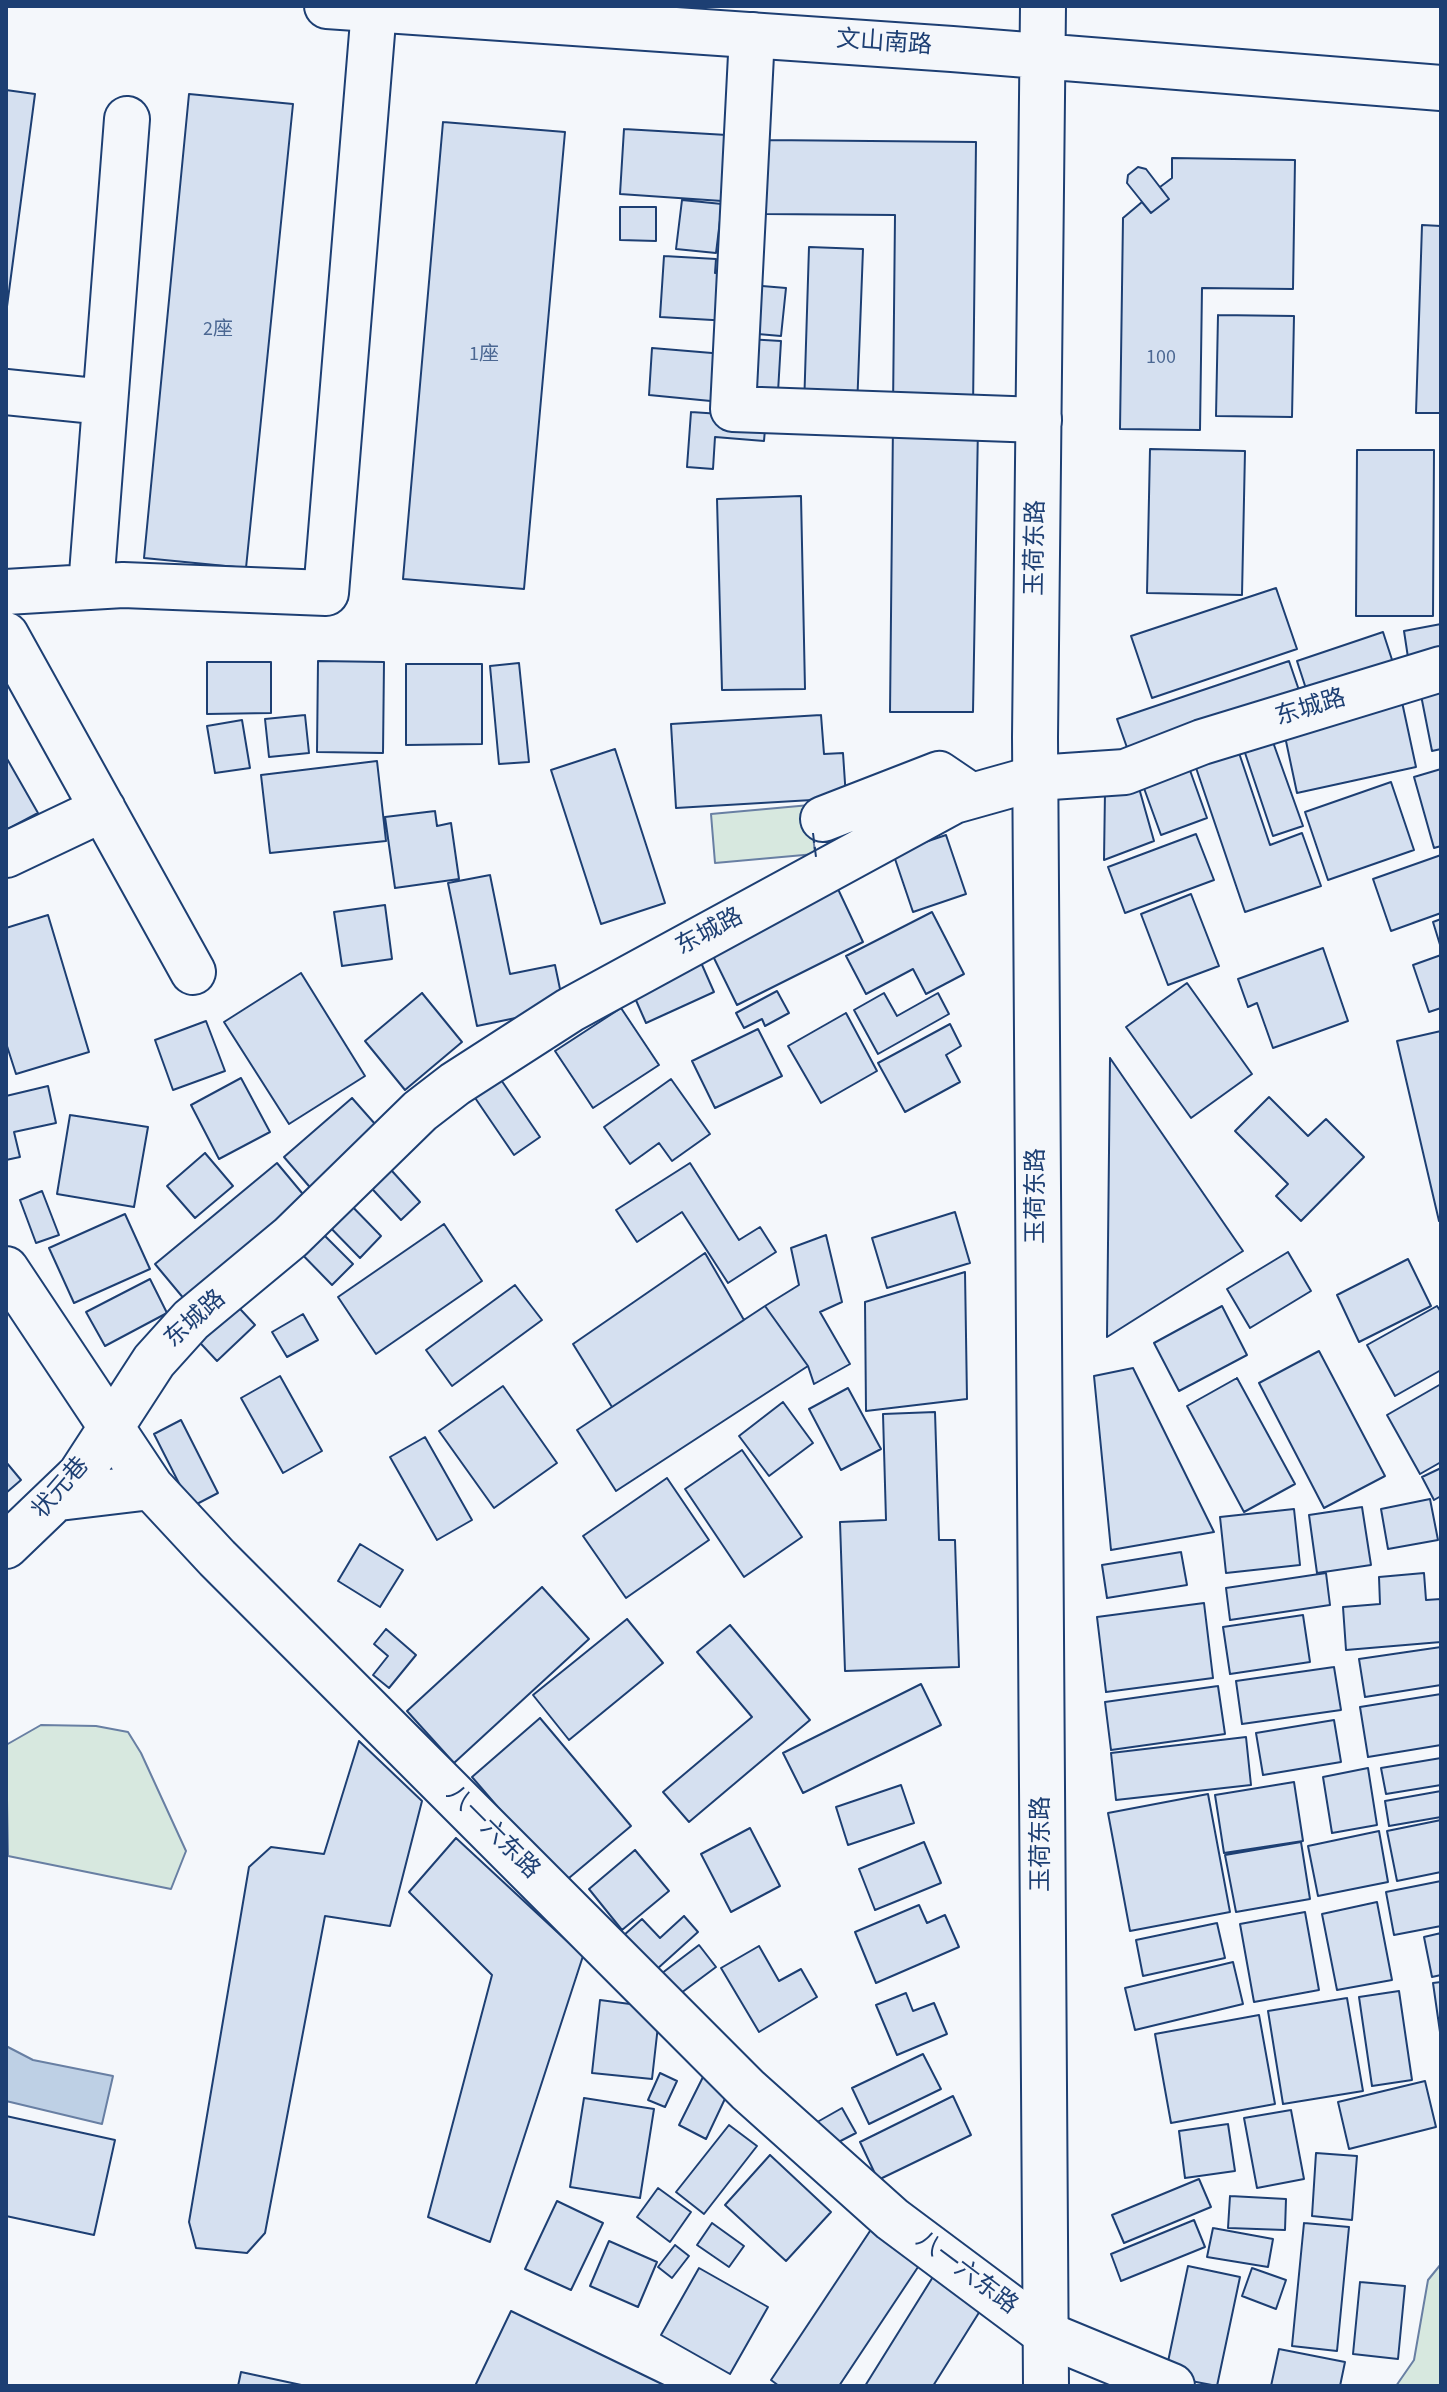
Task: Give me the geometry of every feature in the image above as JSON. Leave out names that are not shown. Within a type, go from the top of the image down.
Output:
[{"type":"street","name":"文山南路","points":[[327,6],[1043,56],[1441,88]]},
{"type":"street","name":"玉荷东路","points":[[1043,6],[1036,778],[1046,2386]]},
{"type":"street","points":[[6,592],[123,585],[326,593],[374,9]]},
{"type":"street","points":[[752,35],[733,409],[1039,420]]},
{"type":"street","points":[[91,587],[127,119]]},
{"type":"street","points":[[6,392],[105,402]]},
{"type":"street","points":[[6,635],[193,972]]},
{"type":"street","name":"东城路","points":[[110,1425],[170,1340],[291,1237],[408,1122],[455,1084],[623,980],[954,801],[1036,778],[1125,772],[1202,742],[1441,669]]},
{"type":"street","points":[[823,819],[939,774],[970,795]]},
{"type":"street","points":[[6,855],[103,809]]},
{"type":"street","name":"八一六东路","points":[[6,1269],[151,1487],[217,1558],[748,2090],[892,2219],[1046,2334],[1172,2386]]},
{"type":"street","name":"状元巷","points":[[6,1546],[80,1475],[110,1425]]},
{"type":"street","points":[[59,1498],[151,1487]]},
{"type":"shaded area","points":[[810,805],[815,854],[715,863],[711,814]]},
{"type":"shaded area","points":[[41,1725],[96,1726],[128,1732],[141,1753],[186,1851],[171,1889],[8,1856],[6,1745]]},
{"type":"shaded area","points":[[1441,2264],[1441,2386],[1396,2386],[1414,2360],[1428,2280]]},
{"type":"water","points":[[6,2046],[33,2060],[113,2076],[102,2124],[6,2101]]},
{"type":"building","points":[[6,90],[35,94],[6,314]]},
{"type":"building","points":[[189,94],[293,104],[246,568],[144,558]]},
{"type":"building","points":[[443,122],[565,132],[524,589],[403,579]]},
{"type":"building","points":[[624,129],[727,135],[722,201],[620,194]]},
{"type":"building","points":[[765,140],[976,142],[973,410],[893,409],[895,215],[764,214]]},
{"type":"building","points":[[1172,158],[1295,160],[1293,289],[1202,288],[1200,430],[1120,429],[1123,218],[1142,202],[1151,213],[1169,199],[1160,187],[1172,178]]},
{"type":"building","points":[[1138,167],[1146,169],[1169,199],[1151,213],[1127,183],[1128,175]]},
{"type":"building","points":[[682,200],[722,204],[716,253],[676,249]]},
{"type":"building","points":[[620,207],[656,207],[656,241],[620,240]]},
{"type":"building","points":[[1422,225],[1441,226],[1441,413],[1416,413]]},
{"type":"building","points":[[809,247],[863,249],[857,409],[804,408]]},
{"type":"building","points":[[664,256],[716,259],[715,273],[734,274],[730,321],[660,317]]},
{"type":"building","points":[[750,285],[786,288],[781,336],[746,333]]},
{"type":"building","points":[[1218,315],[1294,316],[1292,417],[1216,416]]},
{"type":"building","points":[[747,339],[781,341],[778,392],[743,389]]},
{"type":"building","points":[[652,348],[724,354],[721,402],[649,395]]},
{"type":"building","points":[[691,412],[766,417],[764,441],[715,437],[713,469],[687,467]]},
{"type":"building","points":[[893,423],[978,426],[973,712],[890,712]]},
{"type":"building","points":[[1150,449],[1245,451],[1242,595],[1147,593]]},
{"type":"building","points":[[1357,450],[1434,450],[1433,616],[1356,616]]},
{"type":"building","points":[[801,496],[805,689],[722,690],[717,499]]},
{"type":"building","points":[[1276,588],[1297,649],[1152,698],[1131,636]]},
{"type":"building","points":[[1441,624],[1441,658],[1409,664],[1404,631]]},
{"type":"building","points":[[1383,632],[1396,672],[1310,701],[1297,661]]},
{"type":"building","points":[[318,661],[384,662],[383,753],[317,752]]},
{"type":"building","points":[[1289,661],[1303,702],[1131,759],[1117,719]]},
{"type":"building","points":[[207,662],[271,662],[271,713],[207,714]]},
{"type":"building","points":[[519,663],[529,762],[499,764],[490,666]]},
{"type":"building","points":[[406,664],[482,664],[482,744],[406,745]]},
{"type":"building","points":[[1441,680],[1441,749],[1432,751],[1419,685]]},
{"type":"building","points":[[1402,702],[1416,767],[1297,793],[1283,727]]},
{"type":"building","points":[[305,715],[309,753],[269,757],[265,719]]},
{"type":"building","points":[[821,715],[824,754],[843,753],[846,798],[676,808],[671,724]]},
{"type":"building","points":[[242,720],[250,768],[215,773],[207,726]]},
{"type":"building","points":[[1269,731],[1303,826],[1273,836],[1241,741]]},
{"type":"building","points":[[1235,741],[1270,845],[1302,833],[1321,886],[1245,912],[1192,756]]},
{"type":"building","points":[[615,749],[665,903],[601,924],[551,770]]},
{"type":"building","points":[[6,757],[38,813],[6,830]]},
{"type":"building","points":[[377,761],[386,841],[270,853],[261,775]]},
{"type":"building","points":[[1187,762],[1207,818],[1161,835],[1141,780]]},
{"type":"building","points":[[1441,769],[1441,846],[1434,848],[1414,777]]},
{"type":"building","points":[[1137,781],[1154,841],[1104,860],[1105,791]]},
{"type":"building","points":[[1391,782],[1414,850],[1328,880],[1305,812]]},
{"type":"building","points":[[435,811],[437,826],[451,823],[459,879],[395,888],[385,817]]},
{"type":"building","points":[[1196,834],[1214,880],[1125,913],[1108,867]]},
{"type":"building","points":[[946,835],[966,894],[913,912],[893,853]]},
{"type":"building","points":[[1441,855],[1441,913],[1391,931],[1373,879]]},
{"type":"building","points":[[490,875],[510,974],[555,965],[564,1008],[477,1026],[448,883]]},
{"type":"building","points":[[837,887],[863,942],[737,1005],[710,950]]},
{"type":"building","points":[[1191,894],[1219,966],[1168,985],[1141,914]]},
{"type":"building","points":[[385,905],[392,959],[342,966],[334,912]]},
{"type":"building","points":[[932,912],[964,974],[926,994],[913,969],[866,994],[846,956]]},
{"type":"building","points":[[48,915],[89,1052],[16,1074],[6,1043],[6,928]]},
{"type":"building","points":[[1441,919],[1441,948],[1433,922]]},
{"type":"building","points":[[1323,948],[1348,1021],[1273,1048],[1257,1003],[1248,1007],[1238,979]]},
{"type":"building","points":[[1441,955],[1441,1008],[1429,1012],[1413,965]]},
{"type":"building","points":[[699,958],[714,992],[646,1023],[631,989]]},
{"type":"building","points":[[301,973],[365,1076],[289,1124],[224,1022]]},
{"type":"building","points":[[1187,983],[1252,1074],[1191,1118],[1126,1027]]},
{"type":"building","points":[[777,991],[789,1013],[765,1026],[762,1019],[744,1028],[736,1013]]},
{"type":"building","points":[[422,993],[462,1042],[405,1090],[365,1041]]},
{"type":"building","points":[[884,993],[897,1016],[938,993],[949,1014],[878,1054],[854,1010]]},
{"type":"building","points":[[621,1008],[659,1065],[593,1108],[555,1051]]},
{"type":"building","points":[[846,1013],[877,1071],[821,1103],[788,1046]]},
{"type":"building","points":[[206,1021],[225,1071],[173,1090],[155,1040]]},
{"type":"building","points":[[950,1024],[961,1046],[946,1055],[960,1082],[905,1112],[878,1063]]},
{"type":"building","points":[[758,1029],[782,1076],[715,1108],[692,1061]]},
{"type":"building","points":[[1441,1031],[1441,1220],[1439,1221],[1397,1041]]},
{"type":"building","points":[[1110,1058],[1243,1251],[1107,1337]]},
{"type":"building","points":[[495,1071],[540,1137],[514,1155],[469,1089]]},
{"type":"building","points":[[241,1078],[270,1132],[219,1159],[191,1105]]},
{"type":"building","points":[[671,1079],[710,1134],[672,1161],[659,1143],[630,1164],[604,1127]]},
{"type":"building","points":[[48,1086],[56,1123],[14,1132],[20,1157],[6,1160],[6,1096]]},
{"type":"building","points":[[1269,1097],[1308,1136],[1326,1119],[1364,1157],[1301,1221],[1276,1196],[1288,1184],[1235,1131]]},
{"type":"building","points":[[352,1098],[383,1133],[314,1192],[284,1157]]},
{"type":"building","points":[[70,1115],[148,1127],[134,1207],[57,1194]]},
{"type":"building","points":[[205,1153],[233,1186],[195,1218],[167,1186]]},
{"type":"building","points":[[383,1161],[420,1202],[401,1220],[363,1179]]},
{"type":"building","points":[[277,1163],[307,1199],[185,1300],[155,1264]]},
{"type":"building","points":[[690,1163],[739,1240],[760,1227],[776,1252],[728,1283],[682,1212],[637,1242],[616,1210]]},
{"type":"building","points":[[42,1191],[59,1235],[36,1243],[20,1200]]},
{"type":"building","points":[[343,1197],[381,1236],[360,1258],[321,1218]]},
{"type":"building","points":[[955,1212],[970,1263],[887,1288],[872,1238]]},
{"type":"building","points":[[125,1214],[150,1269],[74,1303],[49,1248]]},
{"type":"building","points":[[312,1223],[353,1264],[332,1285],[292,1244]]},
{"type":"building","points":[[444,1224],[482,1281],[376,1354],[338,1297]]},
{"type":"building","points":[[826,1235],[842,1302],[820,1312],[850,1364],[814,1384],[808,1366],[765,1306],[799,1285],[791,1248]]},
{"type":"building","points":[[1288,1252],[1311,1291],[1250,1328],[1227,1289]]},
{"type":"building","points":[[705,1253],[744,1320],[612,1407],[573,1344]]},
{"type":"building","points":[[1408,1259],[1431,1306],[1359,1342],[1337,1295]]},
{"type":"building","points":[[965,1272],[967,1399],[866,1411],[865,1302]]},
{"type":"building","points":[[150,1279],[167,1313],[105,1346],[86,1312]]},
{"type":"building","points":[[515,1285],[542,1320],[452,1386],[426,1350]]},
{"type":"building","points":[[229,1297],[255,1325],[217,1361],[190,1332]]},
{"type":"building","points":[[765,1306],[808,1366],[616,1491],[577,1430]]},
{"type":"building","points":[[1222,1306],[1247,1355],[1179,1391],[1154,1343]]},
{"type":"building","points":[[1437,1306],[1441,1312],[1441,1370],[1395,1396],[1367,1345]]},
{"type":"building","points":[[303,1314],[318,1340],[287,1357],[272,1332]]},
{"type":"building","points":[[1319,1351],[1385,1476],[1324,1508],[1259,1383]]},
{"type":"building","points":[[1133,1368],[1214,1532],[1111,1550],[1094,1376]]},
{"type":"building","points":[[280,1376],[322,1451],[283,1473],[241,1398]]},
{"type":"building","points":[[1237,1378],[1295,1484],[1244,1512],[1187,1406]]},
{"type":"building","points":[[1441,1384],[1441,1462],[1420,1474],[1387,1415]]},
{"type":"building","points":[[503,1386],[557,1463],[494,1508],[439,1431]]},
{"type":"building","points":[[848,1388],[881,1449],[841,1470],[809,1409]]},
{"type":"building","points":[[783,1402],[813,1443],[769,1476],[739,1436]]},
{"type":"building","points":[[935,1412],[939,1540],[955,1540],[959,1667],[845,1671],[840,1522],[886,1520],[883,1414]]},
{"type":"building","points":[[181,1420],[218,1493],[191,1507],[154,1434]]},
{"type":"building","points":[[425,1437],[472,1520],[437,1540],[390,1457]]},
{"type":"building","points":[[742,1450],[802,1537],[744,1577],[685,1489]]},
{"type":"building","points":[[6,1462],[21,1480],[6,1493]]},
{"type":"building","points":[[1441,1468],[1441,1496],[1434,1500],[1422,1477]]},
{"type":"building","points":[[667,1478],[709,1540],[626,1598],[583,1536]]},
{"type":"building","points":[[1430,1499],[1438,1540],[1388,1549],[1381,1509]]},
{"type":"building","points":[[1362,1507],[1371,1565],[1317,1573],[1309,1515]]},
{"type":"building","points":[[1294,1509],[1300,1565],[1226,1573],[1220,1517]]},
{"type":"building","points":[[360,1544],[403,1570],[380,1607],[338,1581]]},
{"type":"building","points":[[1181,1552],[1187,1585],[1107,1598],[1102,1565]]},
{"type":"building","points":[[1326,1573],[1330,1605],[1230,1620],[1226,1588]]},
{"type":"building","points":[[1424,1573],[1426,1600],[1441,1599],[1441,1642],[1346,1650],[1343,1607],[1380,1604],[1379,1577]]},
{"type":"building","points":[[542,1587],[589,1639],[454,1763],[407,1711]]},
{"type":"building","points":[[1204,1603],[1213,1678],[1106,1692],[1097,1617]]},
{"type":"building","points":[[1303,1615],[1310,1662],[1230,1674],[1223,1627]]},
{"type":"building","points":[[627,1619],[663,1663],[569,1740],[533,1695]]},
{"type":"building","points":[[730,1625],[810,1720],[689,1822],[663,1792],[752,1717],[697,1652]]},
{"type":"building","points":[[386,1629],[416,1655],[389,1688],[373,1675],[388,1656],[374,1644]]},
{"type":"building","points":[[1441,1647],[1441,1685],[1365,1697],[1359,1659]]},
{"type":"building","points":[[1334,1667],[1341,1710],[1242,1724],[1236,1681]]},
{"type":"building","points":[[921,1684],[941,1725],[803,1793],[783,1753]]},
{"type":"building","points":[[1218,1686],[1225,1734],[1111,1750],[1105,1702]]},
{"type":"building","points":[[1441,1694],[1441,1745],[1368,1757],[1360,1707]]},
{"type":"building","points":[[540,1718],[631,1826],[563,1883],[472,1777]]},
{"type":"building","points":[[1334,1720],[1341,1762],[1263,1775],[1256,1733]]},
{"type":"building","points":[[1246,1737],[1251,1785],[1116,1800],[1111,1753]]},
{"type":"building","points":[[359,1741],[422,1801],[390,1926],[325,1916],[265,2233],[247,2253],[196,2248],[189,2222],[249,1867],[271,1847],[324,1854]]},
{"type":"building","points":[[1441,1758],[1441,1785],[1386,1794],[1381,1768]]},
{"type":"building","points":[[1368,1768],[1377,1825],[1332,1833],[1323,1777]]},
{"type":"building","points":[[1294,1782],[1303,1841],[1224,1853],[1215,1795]]},
{"type":"building","points":[[901,1785],[914,1823],[848,1845],[836,1807]]},
{"type":"building","points":[[1441,1791],[1441,1817],[1389,1826],[1385,1801]]},
{"type":"building","points":[[1208,1794],[1230,1912],[1130,1931],[1108,1813]]},
{"type":"building","points":[[1441,1820],[1441,1872],[1397,1881],[1387,1831]]},
{"type":"building","points":[[750,1828],[780,1886],[731,1912],[701,1854]]},
{"type":"building","points":[[1379,1831],[1388,1882],[1318,1896],[1308,1846]]},
{"type":"building","points":[[456,1838],[583,1956],[490,2242],[428,2217],[492,1975],[409,1892]]},
{"type":"building","points":[[924,1842],[941,1883],[875,1910],[859,1869]]},
{"type":"building","points":[[1301,1842],[1310,1899],[1236,1912],[1225,1855]]},
{"type":"building","points":[[635,1850],[669,1891],[622,1930],[589,1889]]},
{"type":"building","points":[[1441,1881],[1441,1926],[1394,1935],[1386,1892]]},
{"type":"building","points":[[1377,1902],[1392,1980],[1337,1990],[1322,1914]]},
{"type":"building","points":[[919,1905],[927,1923],[945,1915],[959,1947],[876,1983],[855,1932]]},
{"type":"building","points":[[1305,1912],[1319,1990],[1254,2002],[1240,1924]]},
{"type":"building","points":[[684,1916],[698,1932],[646,1979],[614,1944],[642,1919],[660,1938]]},
{"type":"building","points":[[1217,1923],[1225,1958],[1143,1976],[1136,1940]]},
{"type":"building","points":[[1441,1933],[1441,1975],[1432,1977],[1424,1937]]},
{"type":"building","points":[[699,1945],[716,1967],[669,2002],[653,1980]]},
{"type":"building","points":[[759,1946],[779,1981],[801,1969],[817,1997],[759,2032],[721,1968]]},
{"type":"building","points":[[1233,1962],[1243,2004],[1135,2030],[1125,1988]]},
{"type":"building","points":[[1441,1982],[1441,2039],[1433,1983]]},
{"type":"building","points":[[1399,1991],[1412,2080],[1372,2086],[1359,1997]]},
{"type":"building","points":[[906,1993],[913,2011],[934,2003],[947,2034],[897,2055],[876,2005]]},
{"type":"building","points":[[1347,1998],[1363,2091],[1283,2104],[1268,2011]]},
{"type":"building","points":[[600,2000],[660,2008],[652,2079],[592,2073]]},
{"type":"building","points":[[1259,2015],[1275,2104],[1171,2123],[1155,2034]]},
{"type":"building","points":[[923,2054],[941,2089],[869,2124],[852,2088]]},
{"type":"building","points":[[660,2073],[677,2081],[665,2107],[648,2100]]},
{"type":"building","points":[[705,2073],[731,2086],[706,2139],[679,2125]]},
{"type":"building","points":[[1425,2081],[1436,2127],[1349,2149],[1338,2102]]},
{"type":"building","points":[[953,2096],[971,2135],[878,2180],[860,2142]]},
{"type":"building","points":[[584,2098],[654,2109],[640,2198],[570,2187]]},
{"type":"building","points":[[842,2108],[856,2133],[825,2149],[812,2125]]},
{"type":"building","points":[[1291,2110],[1304,2179],[1257,2188],[1244,2118]]},
{"type":"building","points":[[6,2116],[115,2140],[94,2235],[6,2216]]},
{"type":"building","points":[[1228,2124],[1235,2171],[1185,2178],[1179,2131]]},
{"type":"building","points":[[729,2125],[757,2146],[704,2214],[676,2192]]},
{"type":"building","points":[[1316,2153],[1357,2156],[1352,2220],[1312,2216]]},
{"type":"building","points":[[770,2155],[831,2212],[786,2261],[725,2205]]},
{"type":"building","points":[[1199,2179],[1211,2207],[1124,2243],[1112,2215]]},
{"type":"building","points":[[658,2188],[691,2212],[670,2242],[637,2217]]},
{"type":"building","points":[[1230,2196],[1286,2199],[1285,2230],[1228,2228]]},
{"type":"building","points":[[557,2201],[603,2223],[571,2290],[525,2269]]},
{"type":"building","points":[[1194,2220],[1205,2247],[1121,2281],[1111,2254]]},
{"type":"building","points":[[712,2223],[744,2246],[729,2267],[697,2245]]},
{"type":"building","points":[[1304,2223],[1349,2227],[1337,2351],[1292,2346]]},
{"type":"building","points":[[874,2225],[924,2258],[839,2386],[779,2386],[771,2380]]},
{"type":"building","points":[[1213,2228],[1273,2239],[1268,2267],[1207,2257]]},
{"type":"building","points":[[609,2241],[657,2262],[638,2307],[590,2286]]},
{"type":"building","points":[[675,2245],[689,2256],[672,2278],[658,2267]]},
{"type":"building","points":[[1188,2266],[1240,2277],[1217,2386],[1165,2376]]},
{"type":"building","points":[[699,2268],[768,2307],[730,2374],[661,2335]]},
{"type":"building","points":[[1252,2268],[1286,2280],[1276,2309],[1242,2296]]},
{"type":"building","points":[[936,2272],[985,2303],[933,2386],[865,2386]]},
{"type":"building","points":[[1360,2282],[1405,2286],[1398,2359],[1353,2354]]},
{"type":"building","points":[[511,2311],[666,2386],[475,2386]]},
{"type":"building","points":[[1279,2349],[1345,2362],[1340,2386],[1271,2386]]},
{"type":"building","points":[[241,2372],[306,2386],[238,2386]]},
{"type":"fence","points":[[813,833],[816,857]]}]
